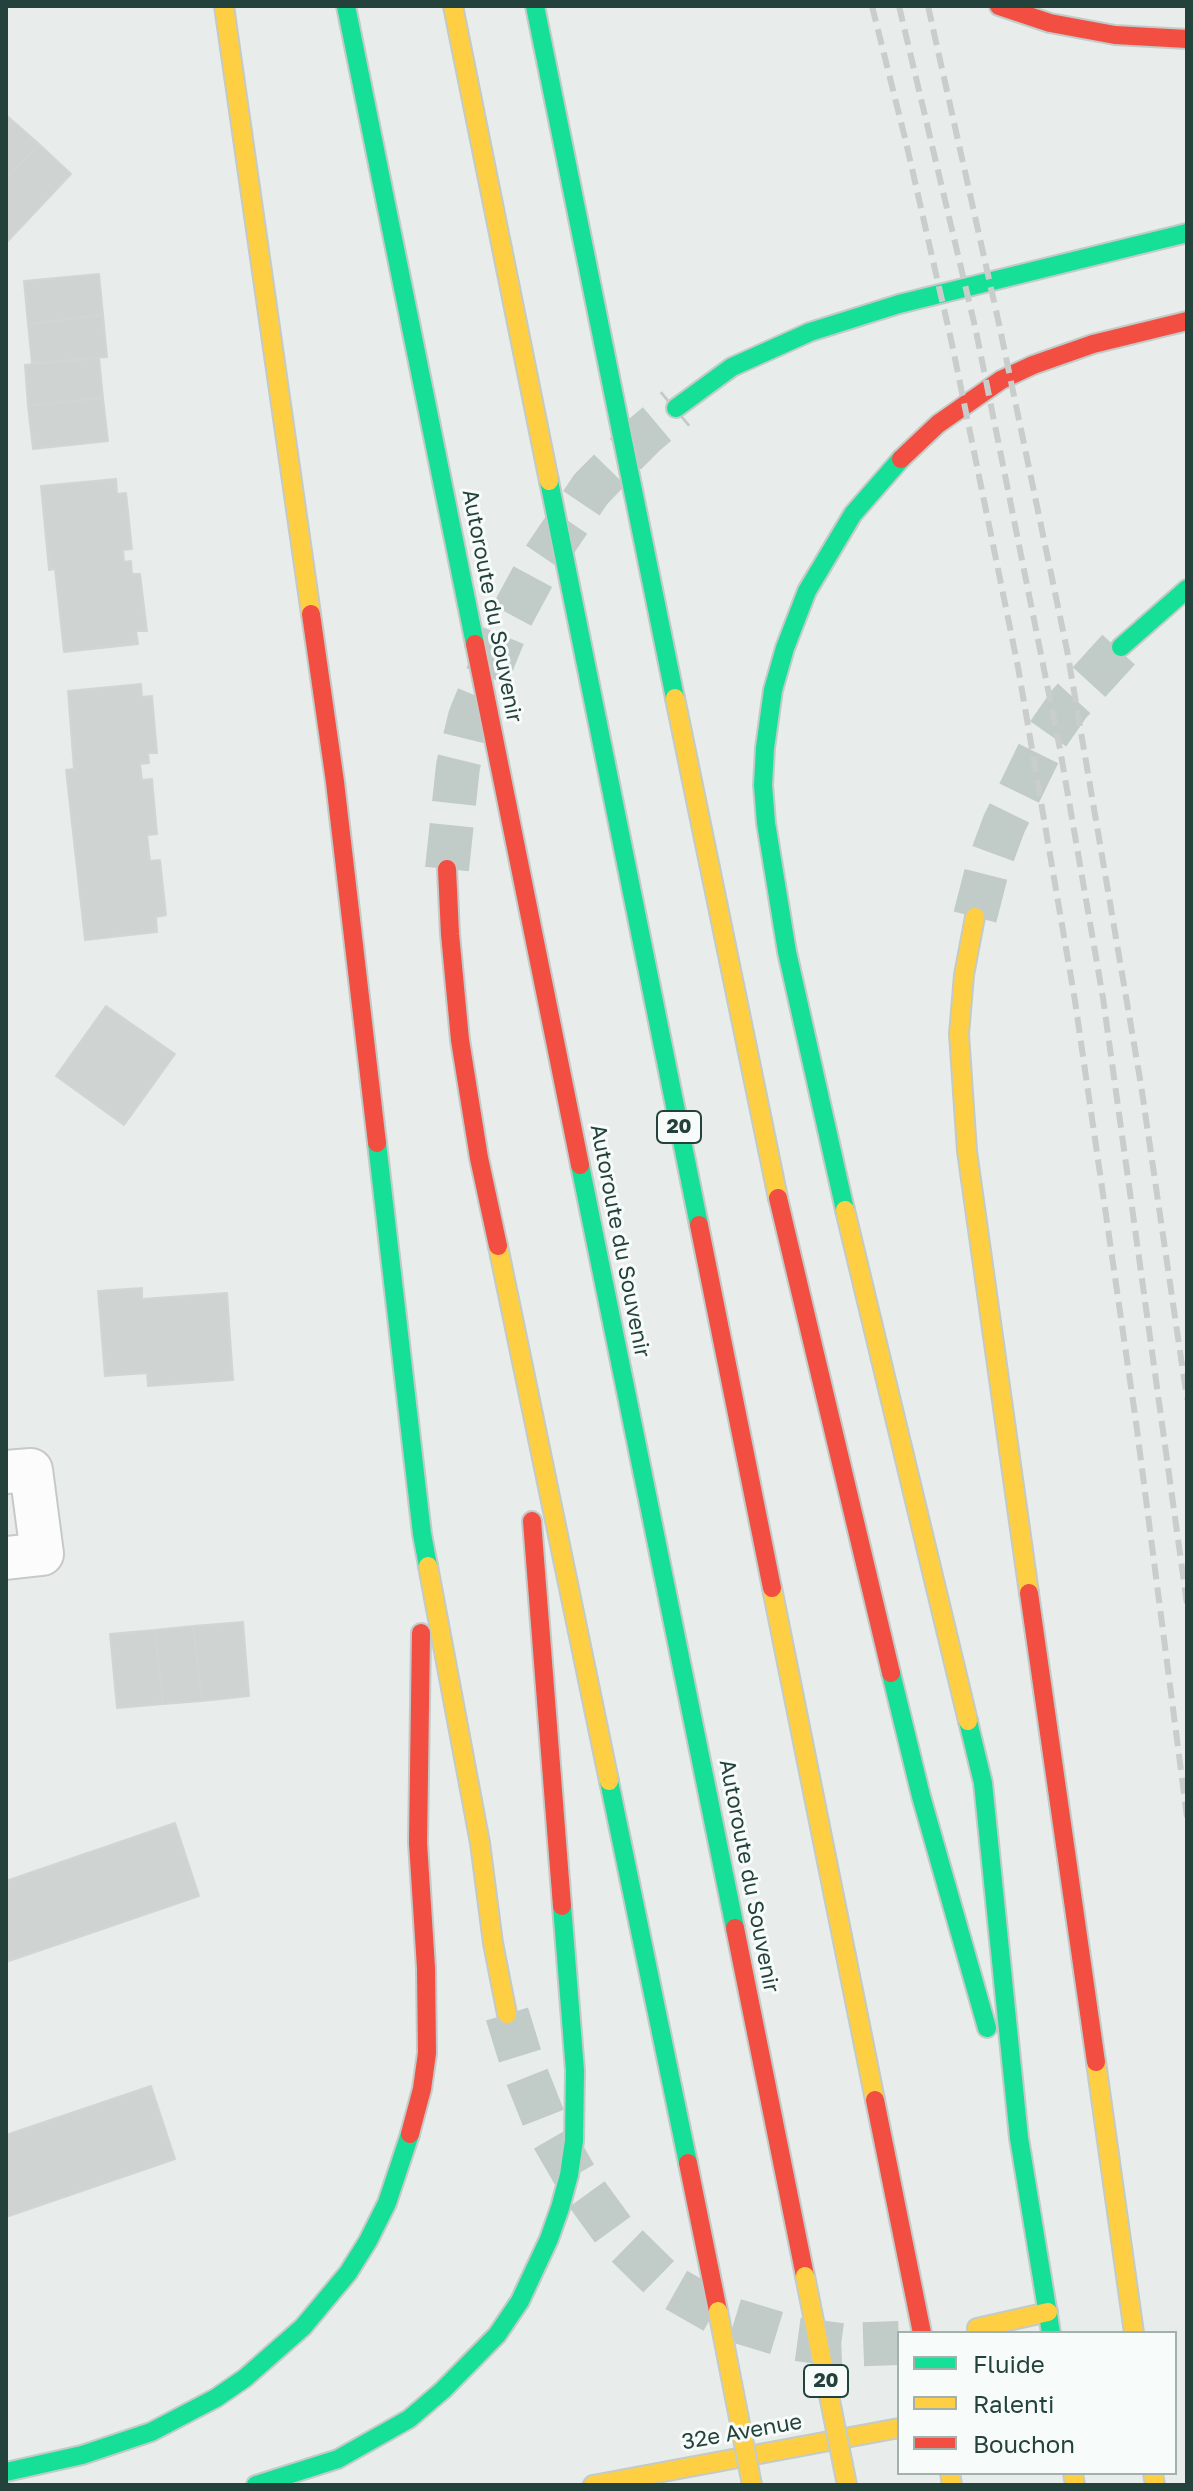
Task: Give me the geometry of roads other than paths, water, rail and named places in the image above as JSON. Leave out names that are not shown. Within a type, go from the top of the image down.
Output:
[{"type":"main road","points":[[224,6],[335,782],[422,1534],[480,1843],[493,1943],[507,2014]]},
{"type":"main road","name":"Autoroute du Souvenir","points":[[346,6],[847,2485]]},
{"type":"main road","name":"20","points":[[453,6],[922,2331]]},
{"type":"main road","points":[[535,6],[715,899],[789,1248],[921,1796],[1019,2138]]},
{"type":"main road","points":[[999,6],[1050,23],[1115,35],[1187,39]]},
{"type":"main road","points":[[676,408],[732,367],[810,332],[899,304],[1187,233]]},
{"type":"main road","points":[[1051,2331],[1019,2138],[983,1783],[867,1312],[787,952],[766,823],[763,785],[765,748],[773,690],[807,591],[853,514],[896,463],[938,424],[1001,380],[1079,349],[1187,321]]},
{"type":"main road","points":[[1121,647],[1187,589]]},
{"type":"main road","points":[[447,869],[454,984],[466,1089],[752,2485]]},
{"type":"main road","points":[[975,917],[964,975],[959,1034],[967,1151],[1134,2331]]},
{"type":"main road","points":[[256,2485],[338,2459],[373,2441],[409,2419],[475,2360],[520,2301],[549,2239],[566,2186],[574,2141],[575,2071],[519,1348]]},
{"type":"main road","points":[[6,2472],[103,2449],[151,2432],[216,2398],[245,2378],[303,2327],[341,2281],[368,2241],[387,2203],[411,2131],[427,2053],[426,1968],[418,1843],[422,1534]]},
{"type":"main road","points":[[977,2328],[1048,2312]]},
{"type":"main road","name":"32e Avenue","points":[[593,2485],[897,2428]]},
{"type":"street","points":[[6,1472],[31,1470],[42,1554],[6,1558]]},
{"type":"tunnel","points":[[447,869],[458,766],[470,717],[511,617],[538,567],[591,489],[644,435],[676,408]]},
{"type":"tunnel","points":[[975,917],[987,870],[1004,824],[1048,734],[1069,704],[1121,647]]},
{"type":"tunnel","points":[[507,2014],[547,2127],[581,2186],[618,2237],[666,2284],[724,2317],[796,2339],[841,2345],[897,2343]]},
{"type":"railway","points":[[872,6],[952,344],[1018,667],[1075,1001],[1136,1422],[1187,1817]]},
{"type":"railway","points":[[899,6],[976,331],[1060,749],[1103,998],[1187,1604]]},
{"type":"railway","points":[[928,6],[1067,650],[1141,1085],[1187,1399]]}]
